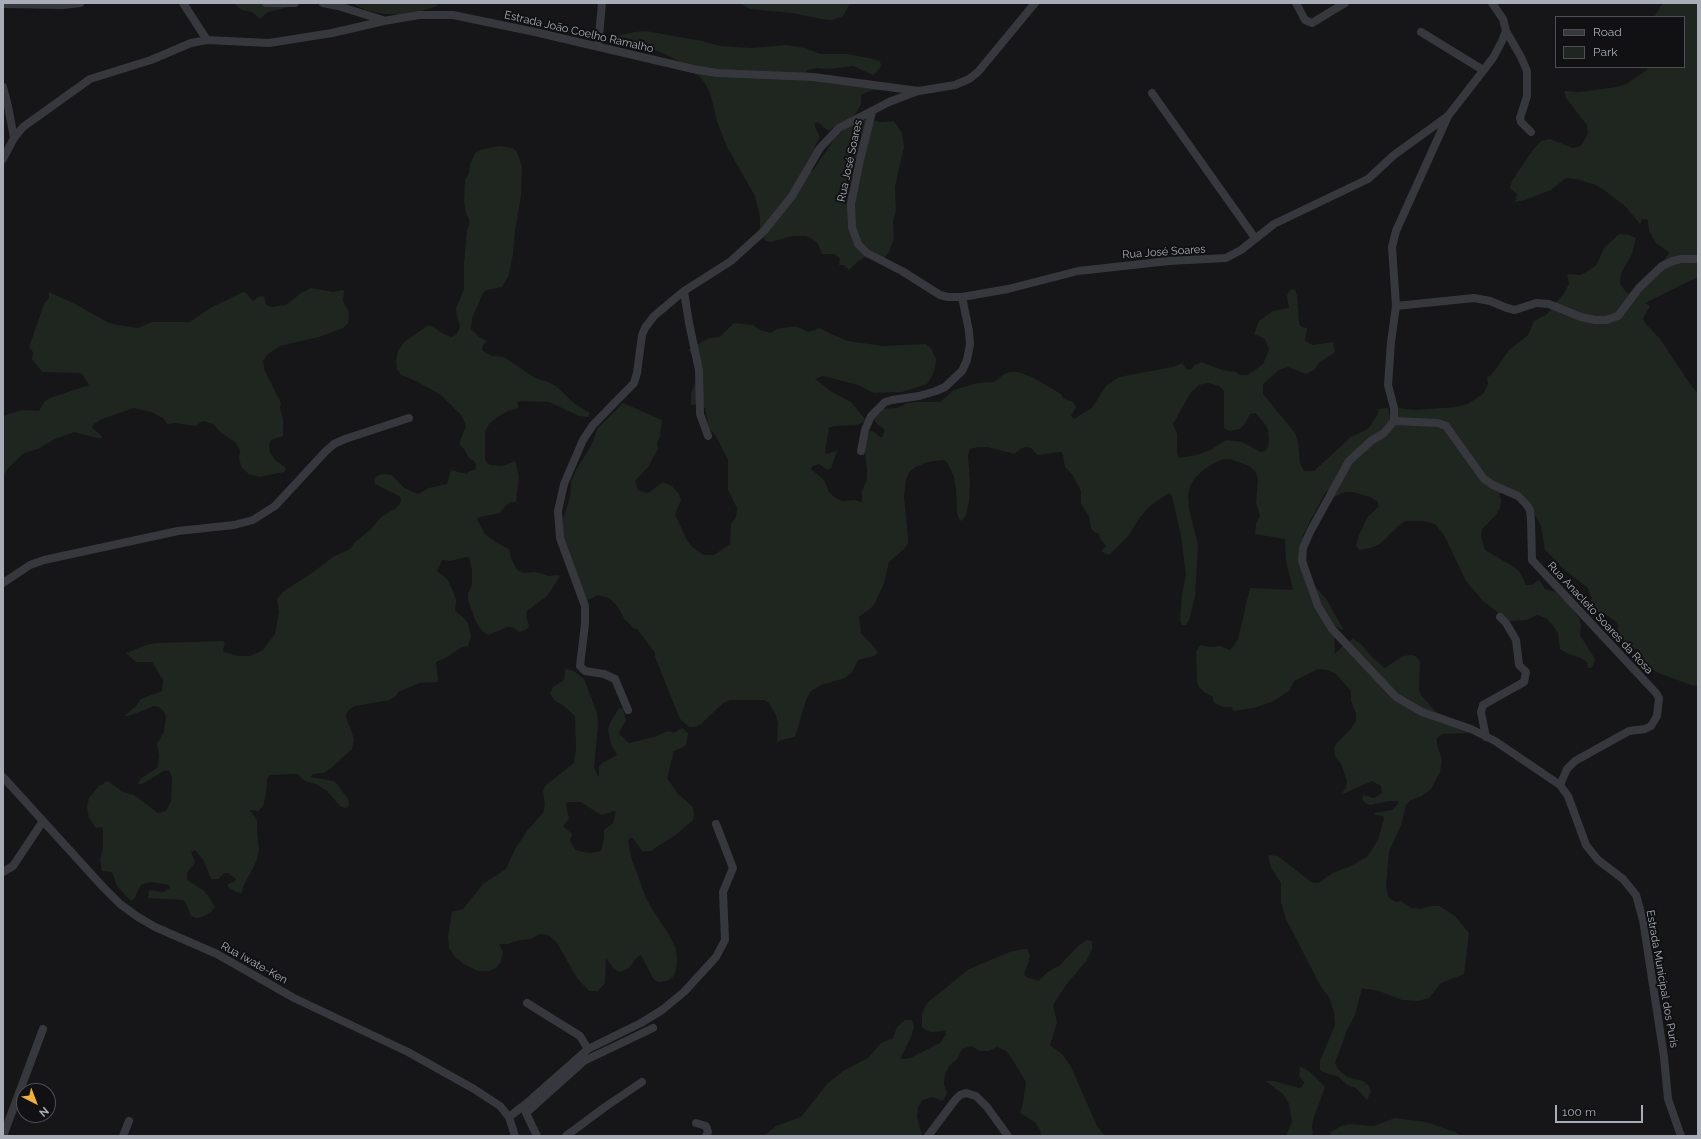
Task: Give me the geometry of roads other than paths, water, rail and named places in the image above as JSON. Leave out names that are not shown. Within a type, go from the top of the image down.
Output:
[{"type":"street","points":[[3,4],[63,5],[80,3]]},
{"type":"street","points":[[183,3],[206,40]]},
{"type":"street","points":[[266,3],[295,3]]},
{"type":"street","points":[[322,3],[338,6],[384,21]]},
{"type":"street","points":[[598,47],[602,3]]},
{"type":"street","name":"Estrada João Coelho Ramalho","points":[[3,159],[14,138],[23,127],[90,79],[151,60],[191,43],[206,40],[269,43],[332,33],[384,21],[419,15],[453,15],[673,65],[717,73],[812,77],[919,90],[955,85],[969,79],[978,72],[1035,3]]},
{"type":"street","points":[[1296,3],[1305,20],[1312,23],[1345,3]]},
{"type":"street","points":[[1492,3],[1503,19],[1506,31],[1527,70],[1527,96],[1520,118],[1521,122],[1531,132]]},
{"type":"street","name":"Rua José Soares","points":[[872,112],[851,204],[852,227],[858,244],[867,253],[902,271],[940,295],[948,297],[962,297],[1008,288],[1078,271],[1226,258],[1241,250],[1274,224],[1368,179],[1394,155],[1448,116],[1493,58],[1506,31]]},
{"type":"street","points":[[1421,32],[1483,70]]},
{"type":"street","points":[[3,87],[14,138]]},
{"type":"street","points":[[628,710],[615,679],[604,674],[585,672],[580,666],[585,624],[585,606],[560,538],[558,511],[564,484],[587,433],[634,383],[637,373],[642,334],[654,316],[684,291],[731,260],[750,245],[777,216],[792,196],[820,148],[839,128],[889,102],[919,90]]},
{"type":"street","points":[[1152,92],[1255,238]]},
{"type":"street","points":[[1394,421],[1394,408],[1388,385],[1388,370],[1396,306],[1392,247],[1393,239],[1448,116]]},
{"type":"street","points":[[1396,306],[1474,298],[1490,301],[1515,310],[1536,303],[1549,304],[1581,317],[1595,320],[1606,320],[1618,316],[1639,288],[1662,266],[1681,259],[1698,259]]},
{"type":"street","points":[[684,291],[699,370],[700,414],[708,436]]},
{"type":"street","points":[[861,452],[865,430],[871,416],[885,402],[919,396],[936,391],[945,387],[962,371],[967,360],[970,344],[962,297]]},
{"type":"street","points":[[3,583],[30,565],[44,560],[178,531],[234,525],[253,520],[275,506],[324,452],[334,444],[409,418]]},
{"type":"street","name":"Estrada Municipal dos Puris","points":[[1394,421],[1384,433],[1371,441],[1349,461],[1310,532],[1303,548],[1302,561],[1318,606],[1332,629],[1396,697],[1422,712],[1471,729],[1486,737],[1560,785],[1568,796],[1586,845],[1598,860],[1623,879],[1636,895],[1643,920],[1664,1057],[1668,1100],[1681,1136]]},
{"type":"street","name":"Rua Anacleto Soares da Rosa","points":[[1394,421],[1438,423],[1446,426],[1484,479],[1493,486],[1518,496],[1526,504],[1530,510],[1532,560],[1659,698],[1657,716],[1651,726],[1645,729],[1629,731],[1575,761],[1567,769],[1560,785]]},
{"type":"street","points":[[1486,737],[1481,712],[1483,705],[1524,682],[1526,672],[1519,665],[1516,640],[1506,623],[1500,617]]},
{"type":"street","name":"Rua Iwate-Ken","points":[[3,777],[111,896],[138,917],[155,927],[217,954],[294,998],[408,1052],[488,1098],[500,1106],[509,1118],[516,1136]]},
{"type":"street","points":[[3,872],[13,866],[43,821]]},
{"type":"street","points":[[509,1118],[588,1049],[641,1023],[662,1010],[684,992],[722,949],[725,934],[723,892],[733,868],[716,824]]},
{"type":"street","points":[[528,1003],[580,1036],[588,1049]]},
{"type":"street","points":[[537,1136],[526,1113],[584,1061],[653,1028]]},
{"type":"street","points":[[3,1136],[43,1029]]},
{"type":"street","points":[[566,1136],[604,1107],[642,1082]]},
{"type":"street","points":[[928,1136],[955,1100],[960,1095],[966,1093],[976,1096],[987,1107],[1008,1136]]},
{"type":"street","points":[[123,1136],[129,1121]]},
{"type":"street","points":[[696,1123],[706,1126],[708,1132],[706,1136]]}]
